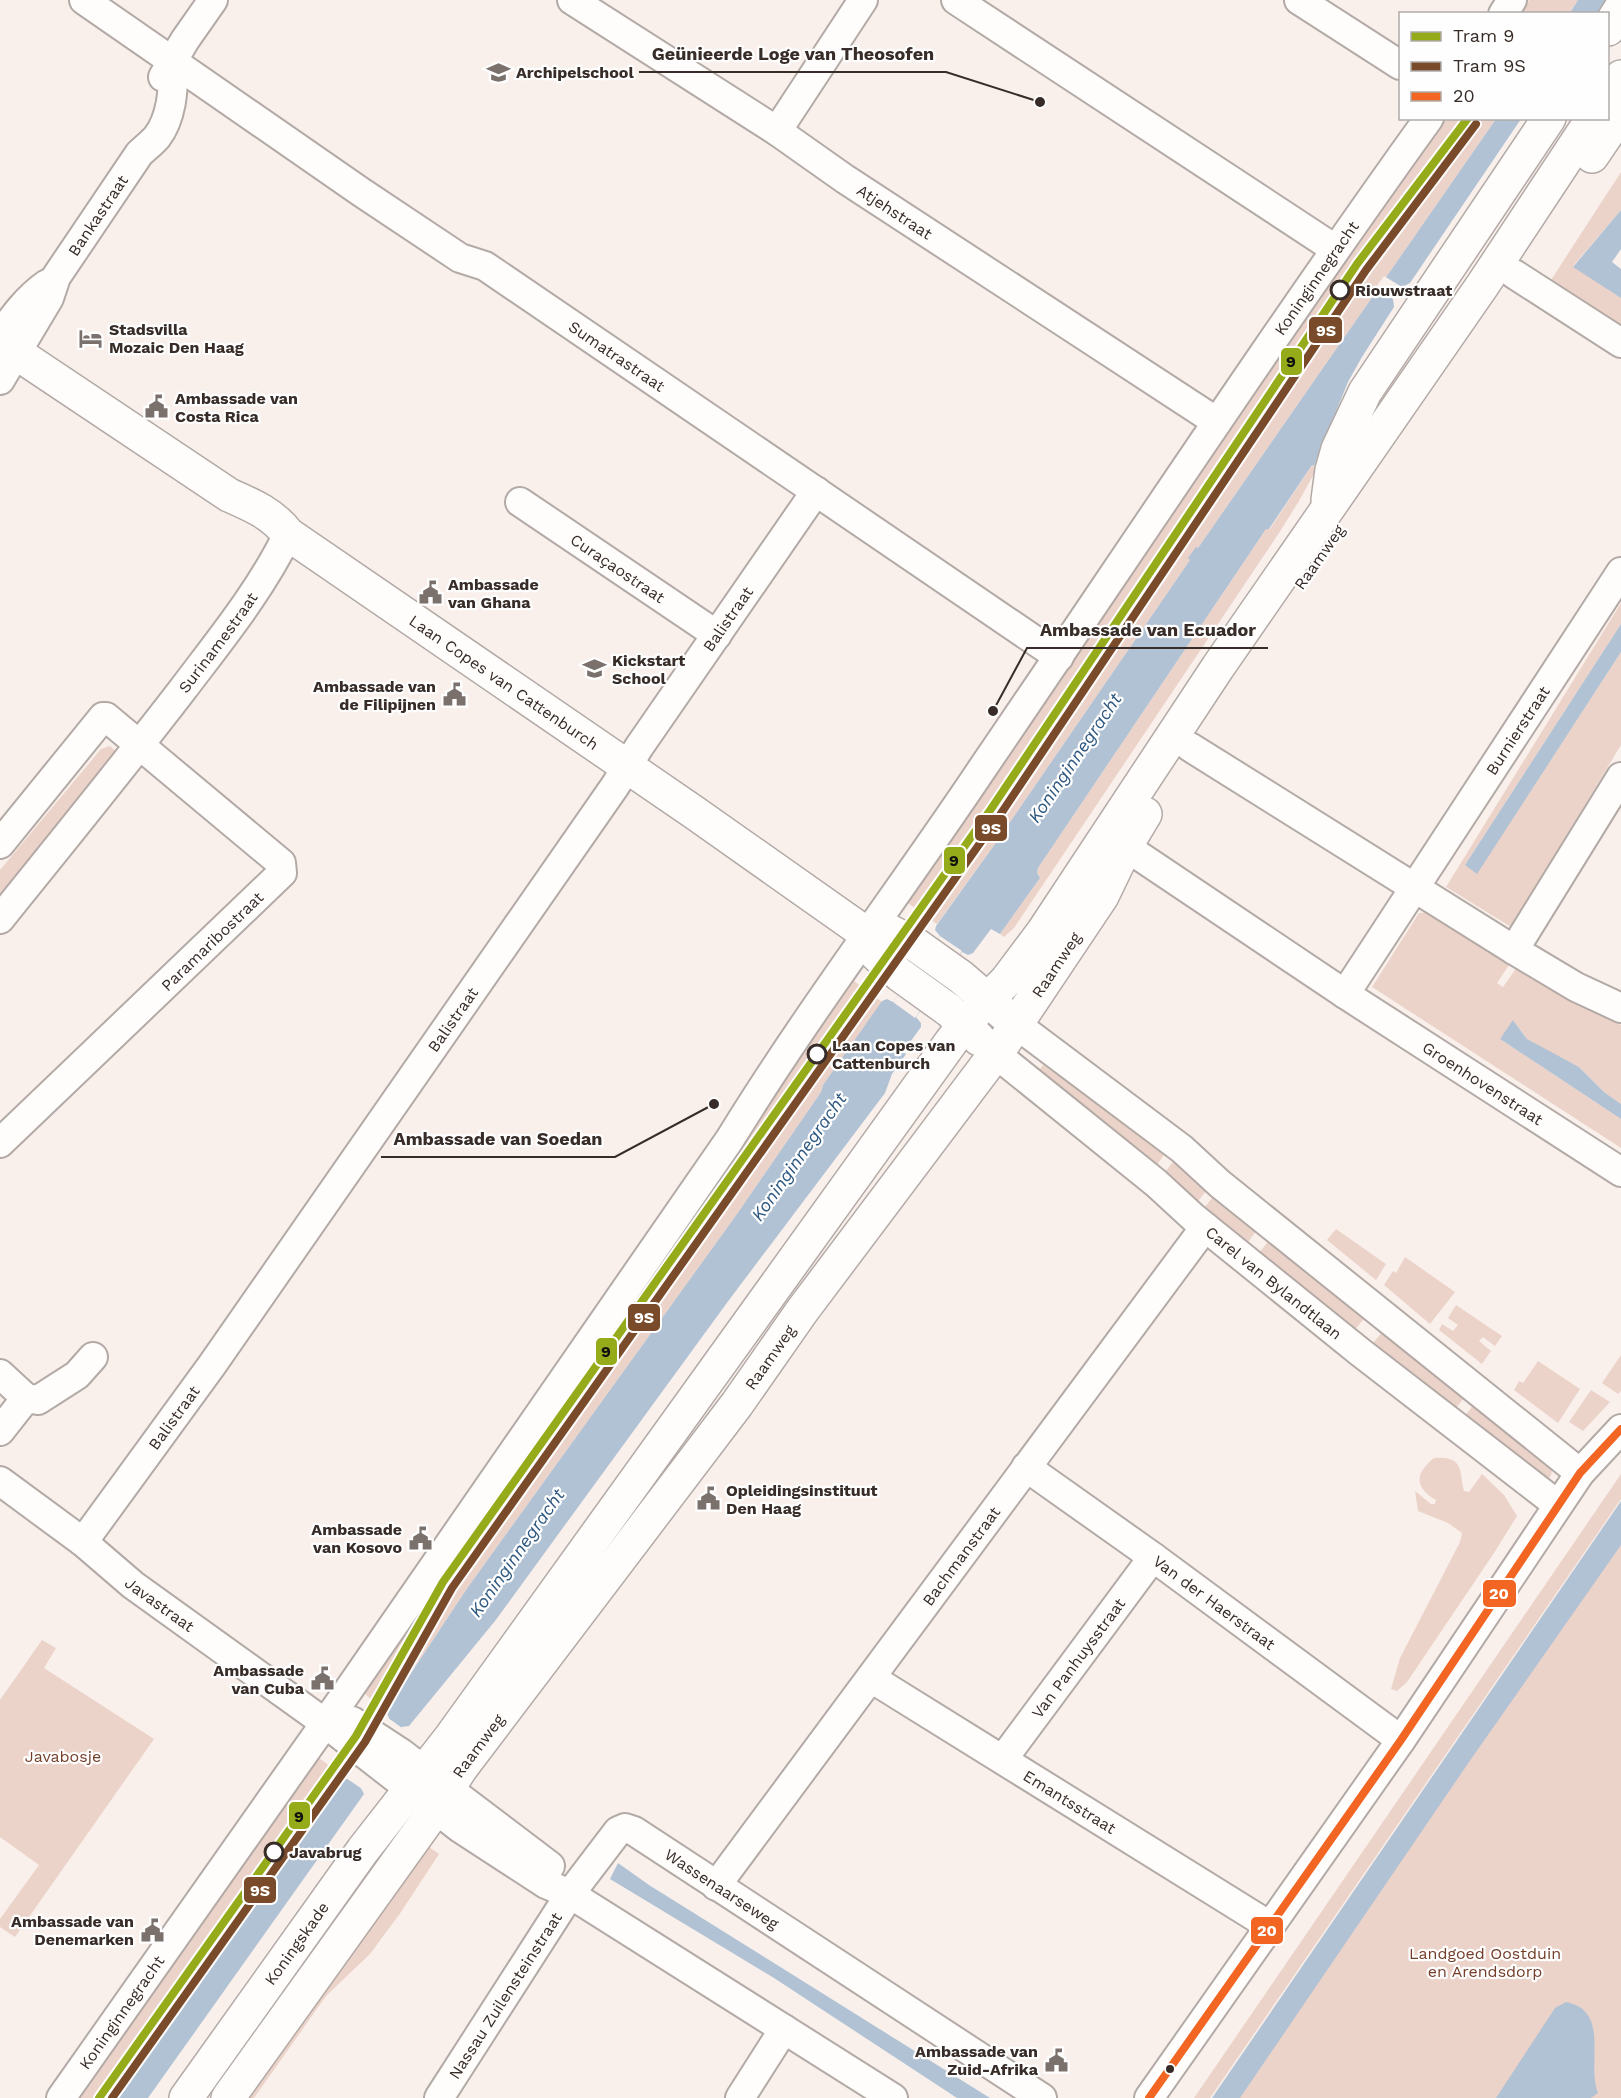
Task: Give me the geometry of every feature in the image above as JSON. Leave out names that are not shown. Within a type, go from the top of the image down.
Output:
[{"type":"main road","points":[[1609,27],[1621,8]]},
{"type":"main road","points":[[1609,95],[1621,76]]},
{"type":"main road","name":"Raamweg","points":[[430,1789],[979,1038],[1017,1025],[1102,896],[1126,847],[1190,747],[1261,640],[1514,274],[1621,113]]},
{"type":"main road","points":[[1327,510],[1335,459],[1345,432],[1365,392],[1548,120]]},
{"type":"main road","name":"Raamweg","points":[[430,1789],[461,1768],[737,1404],[802,1311],[910,1168],[979,1038],[989,1000],[1043,932],[1224,658],[1469,305],[1592,120]]},
{"type":"main road","name":"Laan Copes van Cattenburch","points":[[6,343],[229,495],[271,534],[288,534],[627,766],[868,935],[874,952],[979,1038]]},
{"type":"main road","points":[[868,935],[889,931],[916,945],[989,1000],[1017,1025]]},
{"type":"main road","points":[[228,2098],[430,1789]]},
{"type":"main road","name":"Koningskade","points":[[186,2098],[336,1888],[430,1789]]},
{"type":"street","name":"Sumatrastraat","points":[[84,0],[381,205],[460,258],[485,266],[1059,657]]},
{"type":"street","name":"Bankastraat","points":[[0,380],[6,343],[49,298],[56,277],[139,153],[159,84],[185,40],[213,0]]},
{"type":"street","name":"Atjehstraat","points":[[572,0],[777,131],[845,179],[1217,422]]},
{"type":"street","points":[[777,131],[863,0]]},
{"type":"street","points":[[956,0],[1335,249]]},
{"type":"street","points":[[1299,0],[1399,64]]},
{"type":"street","name":"Koninginnegracht","points":[[61,2098],[325,1723],[730,1138],[765,1081],[1059,657],[1335,249],[1428,120]]},
{"type":"street","points":[[1514,274],[1621,343]]},
{"type":"street","name":"Balistraat","points":[[83,1542],[156,1443],[602,805],[816,491]]},
{"type":"street","name":"Curaçaostraat","points":[[520,502],[717,635]]},
{"type":"street","name":"Surinamestraat","points":[[0,919],[141,744],[224,635],[278,555],[288,534]]},
{"type":"street","name":"Burnierstraat","points":[[1416,889],[1621,572]]},
{"type":"street","points":[[0,844],[103,717],[141,744]]},
{"type":"street","name":"Paramaribostraat","points":[[0,1143],[282,873],[281,863],[141,744]]},
{"type":"street","points":[[1190,747],[1514,950],[1576,987],[1621,1008]]},
{"type":"street","points":[[1514,950],[1619,785]]},
{"type":"street","name":"Groenhovenstraat","points":[[1126,847],[1345,994],[1621,1172]]},
{"type":"street","points":[[1345,994],[1416,889]]},
{"type":"street","points":[[1017,1025],[1182,1149],[1220,1184],[1580,1473]]},
{"type":"street","name":"Carel van Bylandtlaan","points":[[979,1038],[1156,1183],[1204,1227],[1360,1352],[1558,1504]]},
{"type":"street","name":"Bachmanstraat","points":[[716,1886],[1204,1227]]},
{"type":"street","points":[[0,1374],[26,1398],[38,1400],[77,1375],[93,1357]]},
{"type":"street","points":[[0,1431],[26,1398]]},
{"type":"street","points":[[1149,2098],[1401,1740],[1558,1504],[1580,1473],[1621,1429]]},
{"type":"street","name":"Van der Haerstraat","points":[[1026,1467],[1153,1557],[1401,1740]]},
{"type":"street","name":"Javastraat","points":[[0,1481],[83,1542],[133,1585],[325,1723],[361,1739],[430,1789]]},
{"type":"street","name":"Van Panhuysstraat","points":[[1003,1759],[1153,1557]]},
{"type":"street","name":"Emantsstraat","points":[[871,1678],[1270,1926]]},
{"type":"street","points":[[430,1789],[466,1833],[546,1884],[570,1894],[893,2098]]},
{"type":"street","name":"Wassenaarseweg","points":[[570,1894],[618,1831],[625,1828],[634,1831],[1042,2098]]},
{"type":"street","name":"Nassau Zuilensteinstraat","points":[[439,2098],[570,1894]]},
{"type":"street","points":[[740,2098],[784,2029]]},
{"type":"green space","points":[[1529,0],[1578,0],[1570,12],[1521,12]]},
{"type":"green space","points":[[1442,120],[1495,120],[1189,558],[1190,560],[995,844],[937,924],[929,919],[989,833],[982,829],[922,914],[908,903],[1230,427]]},
{"type":"green space","points":[[1621,172],[1621,210],[1573,266],[1621,298],[1621,325],[1551,280]]},
{"type":"green space","points":[[1312,465],[1317,468],[1279,533],[1014,928],[1004,937],[1000,934],[1040,878],[1037,873],[1038,868],[1266,529],[1270,529]]},
{"type":"green space","points":[[1621,603],[1621,624],[1465,865],[1477,873],[1621,652],[1621,745],[1511,927],[1446,887]]},
{"type":"green space","points":[[110,746],[117,752],[0,904],[0,870],[101,749]]},
{"type":"green space","points":[[1427,912],[1511,962],[1497,983],[1503,987],[1517,967],[1572,1001],[1621,1025],[1621,1104],[1604,1092],[1579,1067],[1527,1039],[1514,1021],[1500,1039],[1621,1119],[1621,1148],[1372,987],[1419,913]]},
{"type":"green space","points":[[854,981],[882,1002],[823,1085],[821,1092],[737,1214],[468,1587],[386,1711],[379,1707],[360,1689]]},
{"type":"green space","points":[[1043,1065],[1166,1152],[1152,1172],[1035,1076]]},
{"type":"green space","points":[[1180,1160],[1211,1185],[1194,1206],[1163,1175],[1172,1163]]},
{"type":"green space","points":[[1218,1190],[1261,1225],[1244,1247],[1201,1212]]},
{"type":"green space","points":[[1336,1229],[1386,1264],[1376,1280],[1327,1240]]},
{"type":"green space","points":[[1273,1235],[1370,1312],[1351,1334],[1256,1257]]},
{"type":"green space","points":[[1405,1257],[1455,1292],[1430,1324],[1384,1285],[1393,1271],[1396,1273]]},
{"type":"green space","points":[[1456,1305],[1502,1336],[1495,1346],[1483,1337],[1479,1341],[1491,1351],[1482,1364],[1439,1330],[1442,1324],[1453,1331],[1458,1325],[1448,1318]]},
{"type":"green space","points":[[1387,1326],[1469,1391],[1451,1415],[1369,1348]]},
{"type":"green space","points":[[1621,1355],[1621,1391],[1618,1394],[1602,1383]]},
{"type":"green space","points":[[1538,1361],[1580,1389],[1558,1423],[1514,1390],[1519,1381],[1523,1383]]},
{"type":"green space","points":[[1591,1390],[1610,1402],[1583,1431],[1569,1422]]},
{"type":"green space","points":[[1478,1399],[1554,1460],[1551,1476],[1537,1484],[1460,1422]]},
{"type":"green space","points":[[1434,1458],[1451,1459],[1455,1462],[1460,1471],[1464,1491],[1469,1492],[1482,1474],[1504,1495],[1517,1516],[1407,1682],[1397,1691],[1391,1689],[1400,1658],[1460,1542],[1462,1533],[1448,1523],[1418,1511],[1415,1491],[1431,1504],[1435,1504],[1436,1500],[1424,1491],[1420,1480],[1423,1470]]},
{"type":"green space","points":[[1621,1474],[1621,1499],[1210,2098],[1194,2098]]},
{"type":"green space","name":"Landgoed Oostduin en Arendsdorp","points":[[1621,1526],[1621,2098],[1227,2098]]},
{"type":"green space","name":"Javabosje","points":[[42,1640],[56,1648],[44,1668],[154,1739],[15,1937],[0,1927],[0,1919],[39,1865],[0,1837],[0,1700]]},
{"type":"green space","points":[[315,1755],[339,1773],[110,2098],[76,2098]]},
{"type":"green space","points":[[429,1847],[439,1854],[370,1954],[326,1996],[254,2098],[241,2098]]},
{"type":"water","points":[[1578,0],[1621,0],[1609,13],[1570,12]]},
{"type":"water","points":[[1495,120],[1551,120],[1354,394],[1314,466],[1312,465],[1269,529],[1266,529],[1038,868],[1037,873],[1040,878],[1000,934],[991,929],[973,953],[968,955],[962,952],[916,1017],[921,1027],[903,1052],[906,1054],[892,1074],[885,1093],[729,1300],[495,1621],[409,1726],[402,1727],[361,1788],[364,1794],[148,2098],[112,2098],[340,1778],[348,1779],[389,1718],[386,1711],[468,1587],[737,1214],[882,1001],[887,999],[893,1002],[940,936],[935,930],[936,926],[1190,560],[1188,558],[1196,547],[1198,548]]},
{"type":"water","points":[[1621,210],[1621,249],[1612,262],[1621,269],[1621,298],[1573,267]]},
{"type":"water","points":[[1621,624],[1621,652],[1477,874],[1465,865]]},
{"type":"water","points":[[1513,1020],[1527,1039],[1579,1067],[1604,1092],[1621,1104],[1621,1119],[1500,1039]]},
{"type":"water","points":[[1621,1501],[1621,1545],[1469,1762],[1240,2098],[1212,2098]]},
{"type":"water","points":[[618,1863],[649,1885],[990,2098],[957,2098],[774,1978],[610,1879]]},
{"type":"water","points":[[1566,2002],[1580,2007],[1588,2016],[1593,2027],[1595,2081],[1598,2093],[1591,2098],[1496,2098],[1555,2008]]},
{"type":"pier","points":[[1520,120],[1532,120],[1354,394],[1318,456],[1348,382],[1394,307],[1393,299],[1376,287],[1384,276],[1402,287],[1410,283]]},
{"type":"pier","points":[[940,936],[962,951],[915,1018],[893,1002]]},
{"type":"pier","points":[[384,1715],[405,1730],[365,1791],[343,1776],[347,1775],[385,1718]]},
{"type":"tram line","name":"9","points":[[99,2098],[356,1736],[443,1582],[991,809],[1357,264],[1466,120]]},
{"type":"tram line","name":"9S","points":[[112,2098],[365,1742],[452,1588],[1000,815],[1366,270],[1476,124]]},
{"type":"transit line","name":"20","points":[[1149,2098],[1401,1740],[1580,1473],[1621,1429]]},
{"type":"place","name":"Archipelschool","points":[[498,72]]},
{"type":"place","name":"Geünieerde Loge van Theosofen","points":[[1040,102]]},
{"type":"place","name":"Riouwstraat","points":[[1340,290]]},
{"type":"place","name":"Stadsvilla Mozaic Den Haag","points":[[91,338]]},
{"type":"place","name":"Ambassade van Costa Rica","points":[[157,407]]},
{"type":"place","name":"Ambassade van Ghana","points":[[430,593]]},
{"type":"place","name":"Kickstart School","points":[[594,669]]},
{"type":"place","name":"Ambassade van de Filipijnen","points":[[454,695]]},
{"type":"place","name":"Ambassade van Ecuador","points":[[993,711]]},
{"type":"place","name":"Laan Copes van Cattenburch","points":[[817,1054]]},
{"type":"place","name":"Ambassade van Soedan","points":[[714,1104]]},
{"type":"place","name":"Opleidingsinstituut Den Haag","points":[[708,1499]]},
{"type":"place","name":"Ambassade van Kosovo","points":[[420,1538]]},
{"type":"place","name":"Ambassade van Cuba","points":[[322,1679]]},
{"type":"place","name":"Javabrug","points":[[274,1852]]},
{"type":"place","name":"Ambassade van Denemarken","points":[[152,1930]]},
{"type":"place","name":"Ambassade van Zuid-Afrika","points":[[1056,2060]]}]
